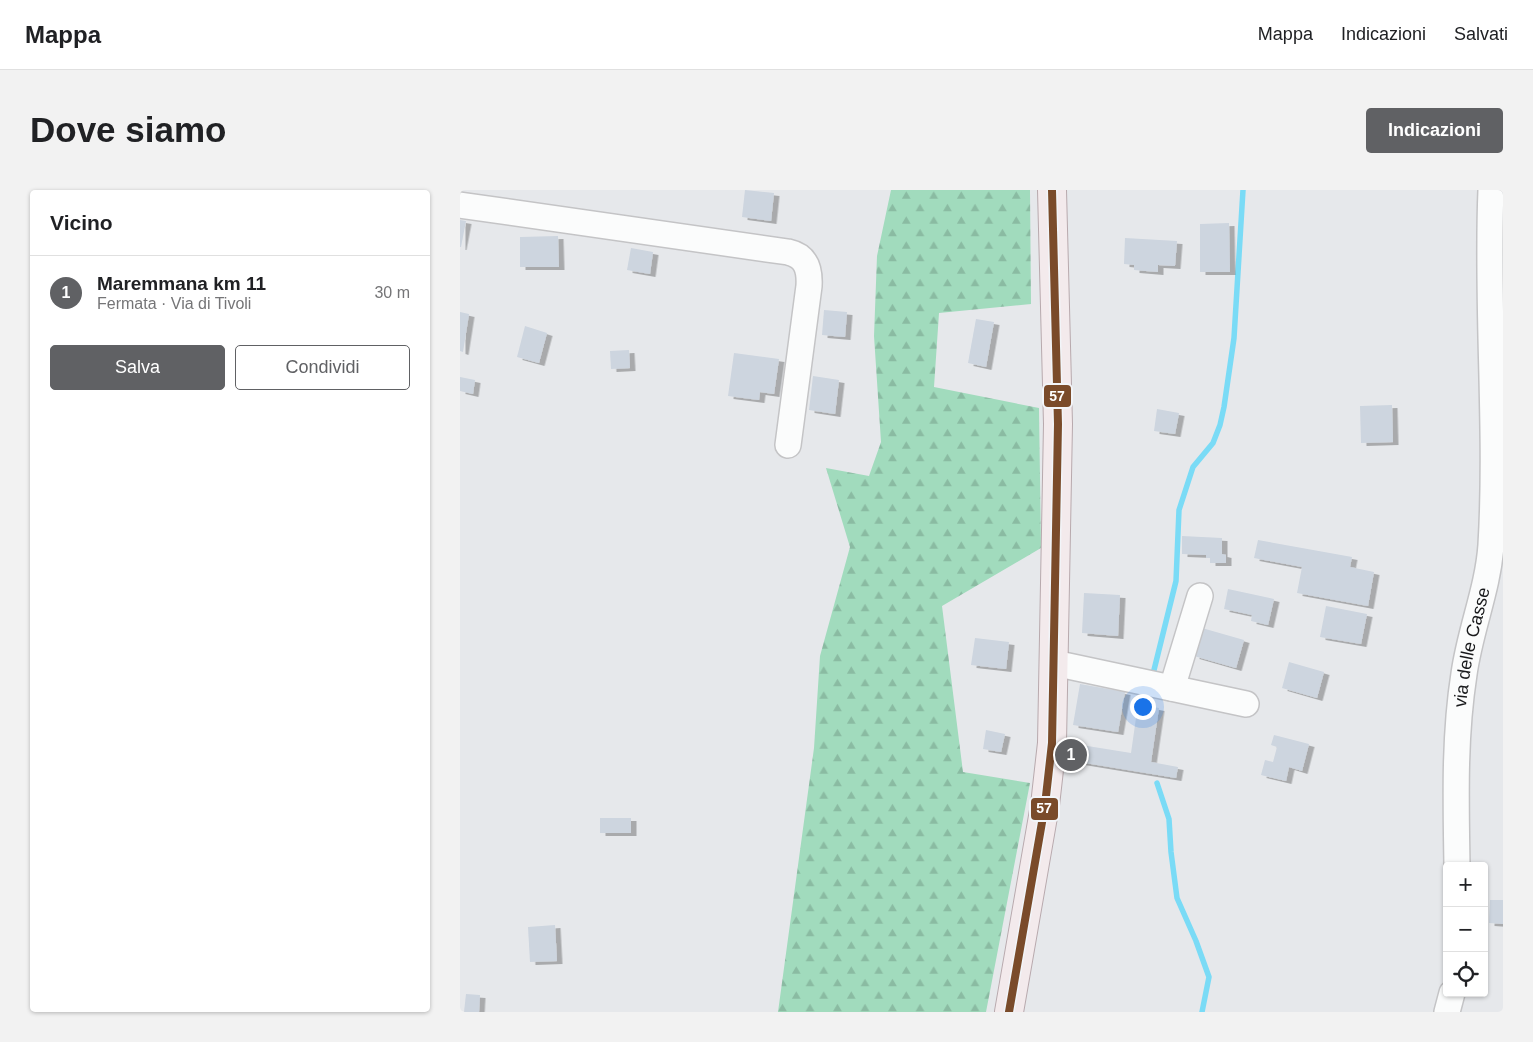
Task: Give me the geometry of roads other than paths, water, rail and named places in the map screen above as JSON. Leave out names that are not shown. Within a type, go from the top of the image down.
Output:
[{"type":"main road","points":[[1009,1012],[1048,786],[1052,743],[1058,424],[1052,190]]},
{"type":"street","name":"via delle Casse","points":[[1457,862],[1455,772],[1460,700],[1467,655],[1488,570],[1491,530],[1491,190]]},
{"type":"street","points":[[460,205],[779,251],[801,257],[808,268],[809,286],[788,445]]},
{"type":"street","points":[[1172,688],[1200,596]]},
{"type":"street","points":[[1054,663],[1246,704]]},
{"type":"street","points":[[1447,1012],[1451,997]]},
{"type":"waterway","points":[[1154,670],[1176,581],[1179,510],[1193,467],[1213,443],[1224,407],[1234,338],[1243,190]]},
{"type":"waterway","points":[[1157,783],[1169,819],[1177,898],[1209,977],[1202,1012]]},
{"type":"place","name":"Maremmana km 11","points":[[1071,755]]}]
